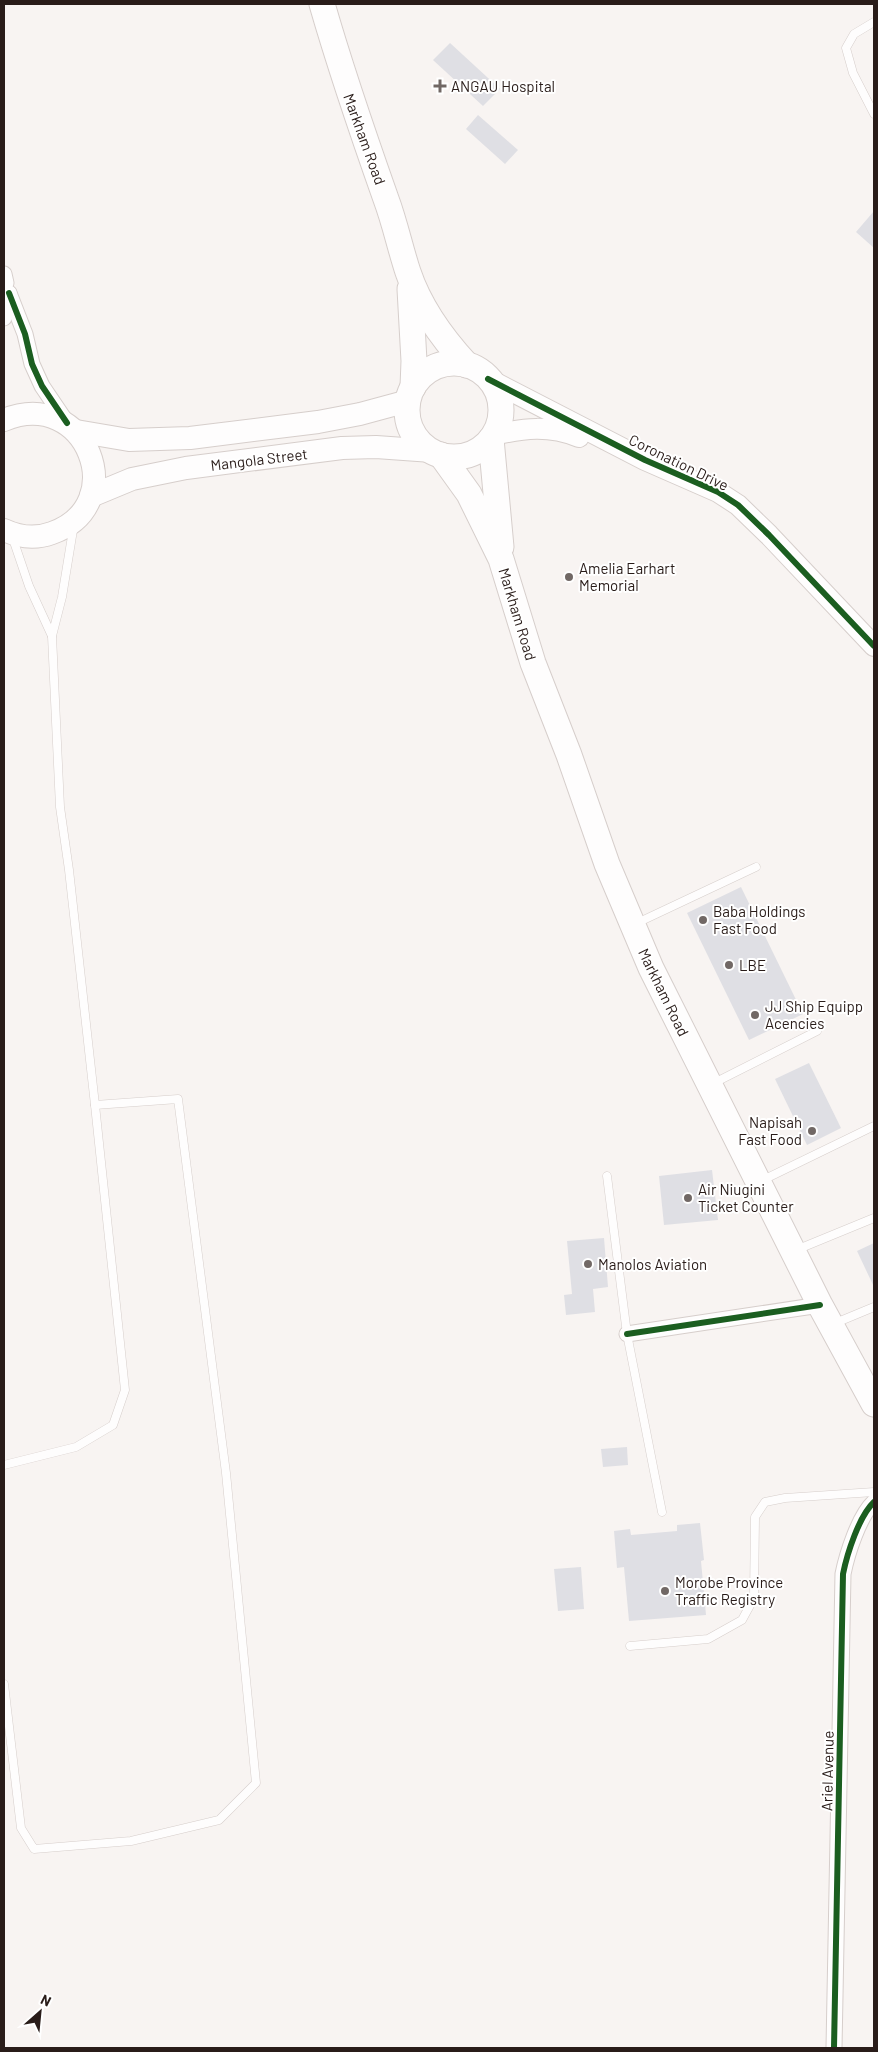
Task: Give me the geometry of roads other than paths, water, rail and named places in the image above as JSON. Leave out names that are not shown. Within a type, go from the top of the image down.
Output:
[{"type":"main road","name":"Markham Road","points":[[322,4],[345,82],[392,214],[409,274],[436,328],[467,365]]},
{"type":"main road","name":"Markham Road","points":[[409,274],[414,361],[410,394]]},
{"type":"main road","points":[[454,363],[467,365],[478,370],[497,391],[501,406],[500,421],[492,437],[481,448],[469,455],[455,457],[436,453],[422,445],[409,424],[407,413],[410,394],[425,373],[442,365],[454,363]]},
{"type":"main road","name":"Mangola Street","points":[[4,420],[17,414],[34,413],[51,416],[71,427],[129,440],[190,438],[318,422],[360,414],[410,394]]},
{"type":"main road","points":[[7,531],[28,537],[45,536],[61,530],[75,520],[84,509],[91,496],[94,479],[93,461],[86,445],[71,427]]},
{"type":"main road","name":"Markham Road","points":[[492,437],[501,559]]},
{"type":"main road","name":"Mangola Street","points":[[91,496],[132,479],[186,468],[342,448],[376,447],[436,453]]},
{"type":"main road","name":"Markham Road","points":[[436,453],[469,494],[501,559],[533,663],[569,755],[607,864],[651,968],[826,1315],[874,1404]]},
{"type":"street","points":[[4,318],[6,282]]},
{"type":"street","points":[[6,282],[25,334],[35,371],[42,386],[71,427]]},
{"type":"street","name":"Coronation Drive","points":[[488,379],[645,460],[718,492],[738,505],[757,522],[874,646]]},
{"type":"street","name":"Coronation Drive","points":[[492,437],[527,428],[547,428],[574,435],[645,460]]},
{"type":"street","points":[[627,1334],[826,1315]]},
{"type":"street","name":"Ariel Avenue","points":[[834,2048],[843,1574],[854,1537],[869,1507],[874,1502]]},
{"type":"lane","points":[[874,22],[854,34],[846,48],[853,73],[874,114]]},
{"type":"lane","points":[[4,1465],[76,1447],[113,1425],[125,1390],[69,870],[60,806],[52,636],[62,597],[75,520]]},
{"type":"lane","points":[[7,531],[52,636]]},
{"type":"lane","points":[[633,925],[756,867]]},
{"type":"lane","points":[[710,1084],[817,1031]]},
{"type":"lane","points":[[4,1684],[21,1828],[34,1849],[131,1841],[219,1820],[256,1784],[226,1473],[178,1098],[95,1105]]},
{"type":"lane","points":[[759,1182],[874,1126]]},
{"type":"lane","points":[[607,1176],[627,1334],[662,1512]]},
{"type":"lane","points":[[794,1251],[874,1218]]},
{"type":"lane","points":[[826,1315],[874,1306]]},
{"type":"lane","points":[[630,1646],[708,1639],[742,1620],[754,1598],[754,1517],[765,1502],[785,1498],[874,1492]]},
{"type":"place","name":"ANGAU Hospital","points":[[440,86]]},
{"type":"place","name":"Amelia Earhart Memorial","points":[[569,577]]},
{"type":"place","name":"Baba Holdings Fast Food","points":[[703,920]]},
{"type":"place","name":"LBE","points":[[729,965]]},
{"type":"place","name":"JJ Ship Equipp Acencies","points":[[755,1015]]},
{"type":"place","name":"Napisah Fast Food","points":[[812,1131]]},
{"type":"place","name":"Air Niugini Ticket Counter","points":[[688,1198]]},
{"type":"place","name":"Manolos Aviation","points":[[588,1264]]},
{"type":"place","name":"Morobe Province Traffic Registry","points":[[665,1591]]}]
